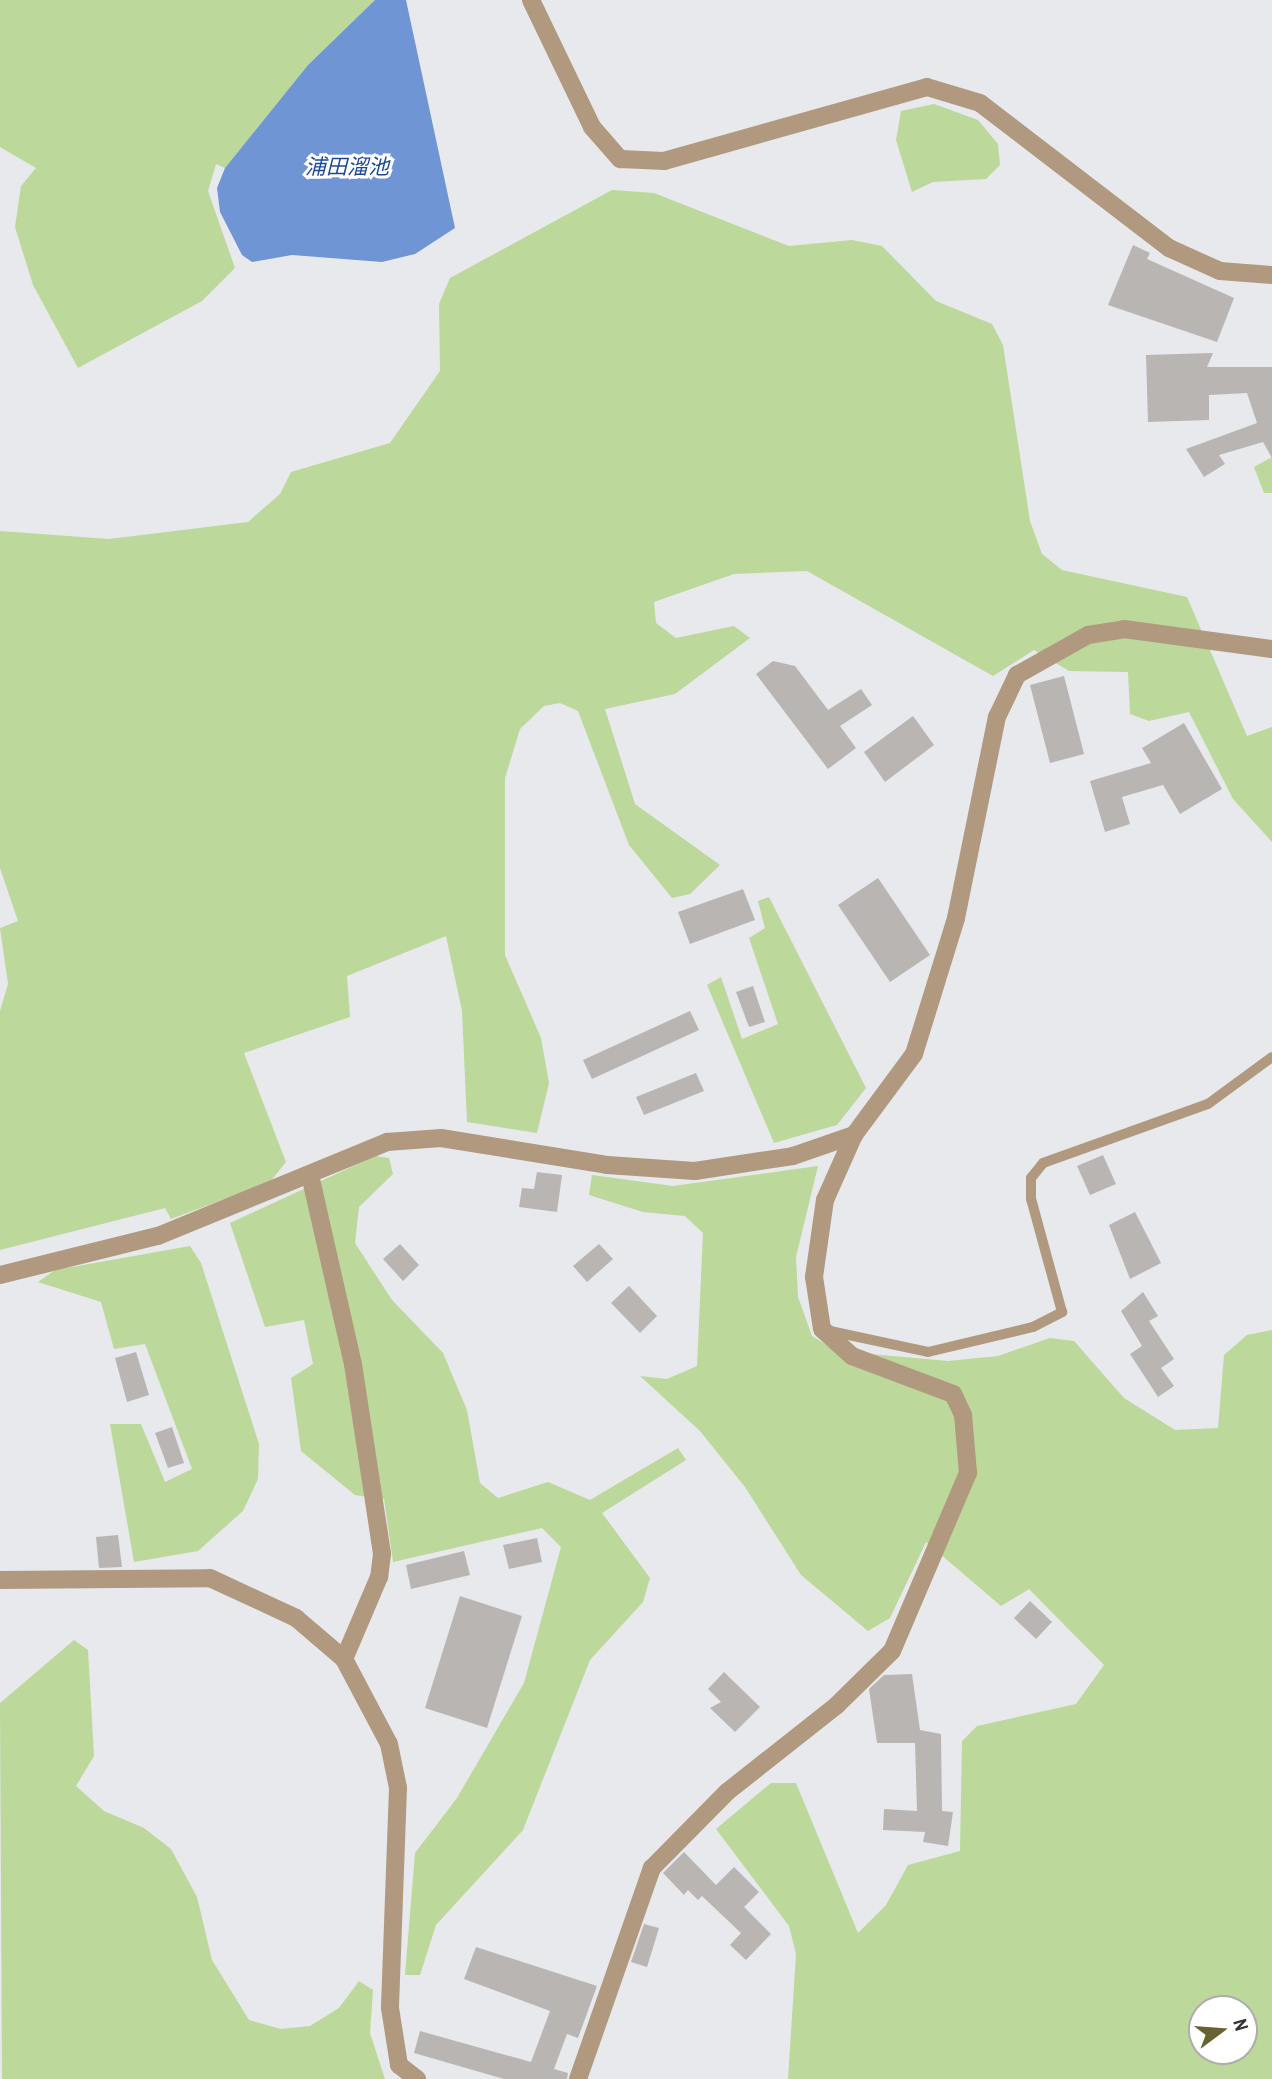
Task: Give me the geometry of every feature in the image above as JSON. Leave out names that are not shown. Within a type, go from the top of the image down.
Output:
[{"type":"street","points":[[531,0],[592,127],[620,159],[664,161],[927,87],[980,103],[1169,248],[1220,271],[1272,275]]},
{"type":"street","points":[[578,2079],[652,1868],[727,1792],[837,1705],[892,1651],[968,1472],[963,1415],[953,1394],[852,1356],[822,1329],[814,1277],[823,1212],[854,1135],[914,1054],[956,918],[996,717],[1017,675],[1088,635],[1124,629],[1272,649]]},
{"type":"street","points":[[0,1275],[158,1236],[387,1142],[416,1138],[695,1171],[793,1156],[854,1135]]},
{"type":"street","points":[[310,1175],[354,1364],[382,1554],[379,1577],[344,1659]]},
{"type":"street","points":[[0,1580],[210,1578],[296,1618],[344,1659],[389,1744],[398,1788],[390,2008],[399,2065],[417,2079]]},
{"type":"lane","points":[[822,1329],[928,1352],[1033,1327],[1062,1312],[1031,1199],[1031,1178],[1042,1163],[1208,1104],[1272,1057]]},
{"type":"green space","points":[[0,0],[375,0],[308,65],[225,168],[216,164],[208,191],[235,268],[202,301],[78,368],[33,285],[15,227],[21,186],[36,168],[0,147]]},
{"type":"green space","points":[[934,104],[978,120],[998,144],[1000,165],[986,179],[933,182],[912,192],[896,140],[901,111]]},
{"type":"green space","points":[[612,190],[654,193],[789,246],[852,240],[882,246],[936,301],[992,324],[1003,345],[1030,521],[1042,554],[1062,570],[1187,597],[1247,736],[1272,727],[1272,842],[1233,799],[1189,712],[1149,721],[1130,714],[1128,672],[1069,671],[1034,650],[993,676],[807,571],[734,574],[654,602],[656,623],[676,638],[734,626],[750,638],[675,694],[605,709],[635,804],[720,865],[690,894],[672,898],[629,845],[578,711],[560,703],[544,706],[520,729],[505,778],[505,955],[541,1038],[549,1083],[537,1133],[467,1122],[462,1011],[446,936],[347,976],[350,1017],[244,1053],[286,1162],[270,1182],[171,1219],[165,1208],[0,1250],[0,1011],[8,984],[0,928],[18,921],[0,868],[0,531],[109,539],[248,522],[280,494],[291,472],[390,443],[440,371],[439,304],[450,278]]},
{"type":"green space","points":[[1272,457],[1272,493],[1264,493],[1254,467]]},
{"type":"green space","points":[[769,897],[866,1088],[837,1125],[774,1143],[707,985],[721,977],[742,1039],[778,1024],[749,938],[765,928],[758,901]]},
{"type":"green space","points":[[375,1156],[389,1158],[393,1174],[359,1207],[355,1243],[392,1300],[443,1353],[467,1410],[480,1483],[498,1498],[548,1482],[590,1500],[678,1448],[686,1460],[602,1513],[650,1578],[643,1602],[590,1660],[523,1830],[436,1925],[420,1975],[405,1975],[415,1853],[457,1798],[524,1683],[561,1547],[542,1528],[393,1562],[384,1499],[355,1495],[301,1451],[291,1378],[313,1364],[304,1320],[265,1327],[230,1223]]},
{"type":"green space","points":[[818,1166],[796,1257],[798,1297],[812,1336],[837,1351],[948,1361],[998,1356],[1050,1338],[1074,1341],[1124,1398],[1175,1430],[1218,1428],[1224,1355],[1247,1335],[1272,1330],[1272,2079],[788,2079],[796,1954],[789,1926],[716,1829],[771,1783],[796,1783],[858,1933],[886,1905],[908,1865],[960,1851],[962,1741],[977,1726],[1076,1704],[1104,1665],[1029,1589],[1001,1606],[926,1542],[890,1618],[868,1631],[801,1575],[745,1487],[700,1431],[640,1376],[667,1379],[697,1366],[703,1233],[685,1216],[643,1212],[589,1195],[592,1175],[673,1186]]},
{"type":"green space","points":[[190,1246],[201,1263],[259,1444],[258,1479],[243,1511],[198,1551],[134,1562],[110,1424],[141,1424],[165,1482],[192,1469],[145,1344],[114,1349],[101,1302],[38,1282],[55,1270]]},
{"type":"green space","points":[[74,1640],[88,1650],[94,1756],[76,1786],[104,1811],[144,1828],[171,1849],[197,1897],[212,1960],[249,2020],[281,2029],[310,2026],[339,2008],[359,1981],[373,1990],[370,2033],[385,2079],[2,2079],[0,1703]]},
{"type":"water","name":"浦田溜池","points":[[375,0],[406,0],[455,228],[415,254],[382,262],[292,255],[252,262],[242,255],[220,212],[217,188],[225,168],[308,65]]},
{"type":"building","points":[[1133,245],[1150,253],[1147,259],[1234,298],[1217,342],[1108,305]]},
{"type":"building","points":[[1213,353],[1207,367],[1272,367],[1272,458],[1263,442],[1219,455],[1225,464],[1204,477],[1186,449],[1257,423],[1247,393],[1209,395],[1209,420],[1148,422],[1146,355]]},
{"type":"building","points":[[773,661],[795,666],[828,710],[861,689],[872,705],[840,726],[856,748],[828,769],[756,674]]},
{"type":"building","points":[[1064,676],[1084,754],[1050,763],[1030,685]]},
{"type":"building","points":[[913,716],[934,745],[885,782],[864,752]]},
{"type":"building","points":[[1184,723],[1222,789],[1180,814],[1163,785],[1122,797],[1130,824],[1105,832],[1090,781],[1151,763],[1142,748]]},
{"type":"building","points":[[878,878],[930,955],[890,982],[838,905]]},
{"type":"building","points":[[743,889],[755,920],[690,944],[678,912]]},
{"type":"building","points":[[753,986],[765,1022],[749,1027],[736,992]]},
{"type":"building","points":[[690,1011],[699,1030],[592,1079],[583,1060]]},
{"type":"building","points":[[696,1073],[704,1091],[644,1115],[636,1097]]},
{"type":"building","points":[[1103,1155],[1116,1184],[1090,1195],[1077,1166]]},
{"type":"building","points":[[537,1172],[562,1175],[557,1212],[519,1207],[522,1188],[534,1189]]},
{"type":"building","points":[[1135,1212],[1161,1263],[1130,1279],[1109,1225]]},
{"type":"building","points":[[400,1244],[419,1265],[403,1281],[383,1259]]},
{"type":"building","points":[[599,1244],[613,1259],[587,1282],[573,1266]]},
{"type":"building","points":[[629,1286],[657,1316],[640,1333],[611,1303]]},
{"type":"building","points":[[1143,1292],[1158,1316],[1149,1321],[1174,1359],[1161,1368],[1174,1386],[1158,1397],[1130,1354],[1142,1346],[1121,1311]]},
{"type":"building","points":[[136,1352],[149,1395],[127,1402],[115,1358]]},
{"type":"building","points":[[172,1427],[184,1463],[168,1468],[155,1433]]},
{"type":"building","points":[[118,1535],[122,1567],[99,1568],[96,1537]]},
{"type":"building","points":[[537,1538],[542,1562],[509,1569],[503,1545]]},
{"type":"building","points":[[464,1551],[470,1575],[411,1589],[406,1565]]},
{"type":"building","points":[[460,1596],[522,1616],[487,1728],[425,1708]]},
{"type":"building","points":[[1030,1601],[1052,1622],[1036,1639],[1014,1618]]},
{"type":"building","points":[[724,1672],[760,1707],[735,1732],[710,1708],[721,1702],[708,1689]]},
{"type":"building","points":[[912,1674],[920,1730],[941,1734],[942,1811],[953,1812],[948,1846],[923,1842],[925,1832],[883,1830],[884,1809],[917,1811],[915,1743],[877,1743],[869,1689],[884,1675]]},
{"type":"building","points":[[684,1852],[716,1885],[734,1867],[759,1892],[744,1907],[771,1934],[746,1960],[730,1945],[741,1933],[702,1896],[698,1900],[688,1890],[684,1895],[663,1873]]},
{"type":"building","points":[[644,1924],[659,1928],[647,1967],[631,1962]]},
{"type":"building","points":[[476,1947],[597,1986],[578,2038],[567,2034],[554,2069],[568,2073],[567,2079],[504,2079],[414,2053],[420,2031],[531,2062],[550,2011],[464,1979]]}]
